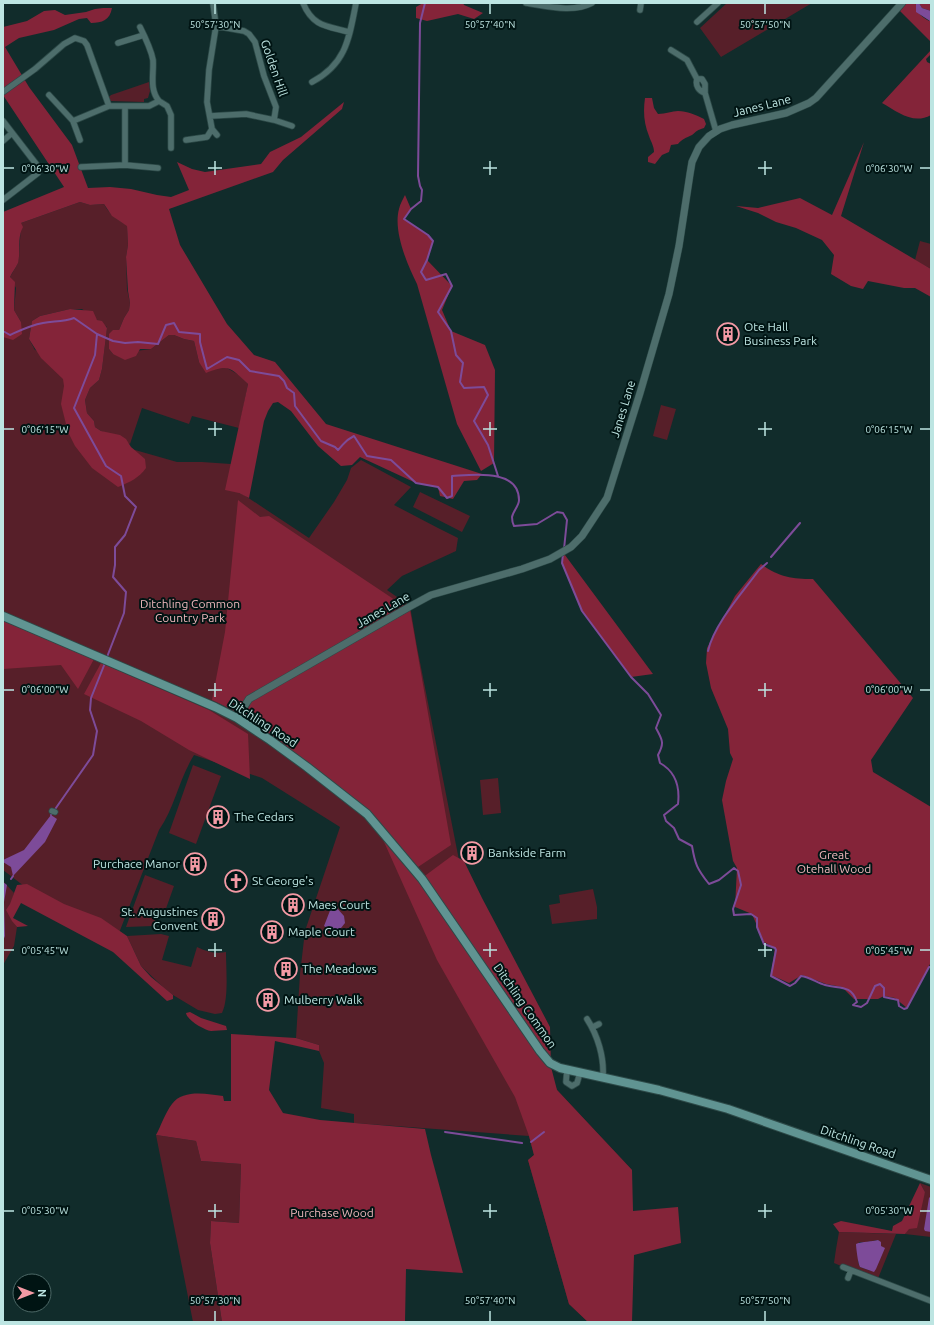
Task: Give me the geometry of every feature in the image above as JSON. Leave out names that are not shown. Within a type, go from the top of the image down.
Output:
[{"type":"main road","name":"Ditchling Road","points":[[3,616],[215,707],[237,718],[308,767],[367,814],[381,831]]},
{"type":"main road","name":"Ditchling Common","points":[[381,831],[422,879],[540,1051],[550,1063],[567,1070],[603,1076],[728,1109],[778,1127]]},
{"type":"main road","name":"Ditchling Road","points":[[778,1127],[931,1180]]},
{"type":"street","points":[[213,3],[216,26],[209,70],[207,102],[212,129],[217,135]]},
{"type":"street","points":[[303,3],[314,21],[350,32]]},
{"type":"street","points":[[312,82],[326,74],[338,61],[350,32],[356,3]]},
{"type":"street","points":[[526,3],[574,7],[592,3]]},
{"type":"street","points":[[640,10],[641,3]]},
{"type":"street","points":[[697,22],[718,3]]},
{"type":"street","name":"Janes Lane","points":[[237,718],[249,699],[431,596],[522,569],[550,559],[571,547],[584,533],[607,498],[668,294],[679,246],[692,162],[699,147],[716,131],[732,125],[786,112],[812,101],[828,86],[902,3]]},
{"type":"street","name":"Golden Hill","points":[[216,26],[244,31],[249,34],[255,42],[264,76],[276,107],[274,120]]},
{"type":"street","points":[[140,27],[151,54],[153,88],[156,98],[167,106],[171,115],[171,148]]},
{"type":"street","points":[[118,43],[144,35]]},
{"type":"street","points":[[3,92],[35,69],[64,44],[76,38],[84,41],[87,45],[109,106]]},
{"type":"street","points":[[672,50],[687,60],[697,79],[702,79],[705,84],[705,93],[716,131]]},
{"type":"street","points":[[49,95],[73,121],[80,140]]},
{"type":"street","points":[[73,121],[109,106],[149,106],[159,101]]},
{"type":"street","points":[[124,166],[125,106]]},
{"type":"street","points":[[210,116],[246,114],[274,120],[292,126]]},
{"type":"street","points":[[3,121],[40,169],[38,173],[3,200]]},
{"type":"street","points":[[186,140],[207,136],[212,129]]},
{"type":"street","points":[[3,141],[12,133]]},
{"type":"street","points":[[81,167],[124,166],[158,168]]},
{"type":"street","points":[[587,1019],[593,1027],[600,1048],[604,1064],[603,1076]]},
{"type":"street","points":[[593,1027],[599,1024]]},
{"type":"street","points":[[567,1070],[566,1082],[572,1086],[577,1083],[580,1073]]},
{"type":"street","points":[[843,1267],[931,1301]]},
{"type":"street","points":[[848,1278],[851,1270]]},
{"type":"green space","points":[[423,3],[463,3],[464,5],[483,13],[474,19],[458,14],[427,21],[416,18],[416,7]]},
{"type":"green space","points":[[727,3],[812,3],[721,57],[700,28]]},
{"type":"green space","points":[[907,3],[916,3],[920,14],[929,21],[931,19],[931,42],[900,11]]},
{"type":"green space","points":[[919,3],[931,3],[931,11],[922,8]]},
{"type":"green space","points":[[103,8],[112,8],[105,20],[91,23],[87,18],[79,19],[54,30],[19,38],[5,47],[29,87],[72,145],[88,188],[110,187],[131,189],[171,197],[189,190],[177,162],[192,169],[205,172],[261,164],[270,152],[301,137],[344,102],[342,109],[283,160],[273,172],[169,209],[180,245],[227,324],[254,355],[275,362],[326,424],[482,474],[477,480],[464,481],[453,499],[440,496],[438,487],[416,483],[360,457],[352,465],[341,466],[318,446],[291,411],[278,402],[273,403],[264,421],[249,498],[239,493],[225,490],[248,384],[229,369],[225,368],[206,373],[199,362],[194,341],[174,335],[169,335],[151,349],[140,349],[136,356],[125,360],[113,354],[109,349],[109,334],[113,330],[119,330],[129,310],[130,303],[126,257],[128,245],[127,226],[112,216],[104,204],[90,205],[80,202],[21,223],[23,227],[20,235],[18,263],[10,277],[15,282],[14,310],[21,322],[22,334],[13,340],[3,337],[3,212],[64,187],[3,95],[3,27],[27,21],[44,11],[55,10],[65,15]]},
{"type":"green space","points":[[931,50],[931,54],[926,59],[927,62],[931,64],[931,115],[918,119],[912,118],[882,103]]},
{"type":"green space","points":[[149,82],[150,91],[148,98],[144,99],[144,102],[110,101],[109,97],[111,95]]},
{"type":"green space","points":[[645,98],[652,98],[654,108],[658,114],[676,111],[685,112],[704,119],[706,124],[704,128],[698,130],[678,144],[671,145],[669,152],[662,155],[655,164],[648,162],[648,157],[654,152],[645,122]]},
{"type":"green space","points":[[864,142],[841,216],[931,269],[931,297],[915,288],[904,288],[868,281],[863,289],[851,286],[831,274],[834,255],[822,240],[796,228],[776,222],[758,213],[736,206],[758,208],[800,198],[832,215]]},
{"type":"green space","points":[[405,195],[411,209],[404,219],[428,235],[433,241],[427,260],[452,286],[442,310],[451,331],[485,345],[495,370],[494,463],[481,471],[457,424],[417,284],[409,267],[399,237],[399,207]]},
{"type":"green space","name":"Ditchling Common Country Park","points":[[80,202],[90,205],[104,204],[108,211],[127,225],[127,289],[130,303],[129,310],[119,330],[109,344],[109,349],[113,354],[151,349],[169,335],[174,335],[194,341],[199,362],[220,368],[227,368],[239,375],[248,384],[239,428],[192,416],[189,424],[142,408],[130,444],[95,427],[94,421],[87,413],[85,400],[90,388],[99,380],[102,369],[107,327],[82,309],[70,309],[40,316],[32,321],[29,339],[35,349],[66,376],[82,410],[114,459],[128,448],[177,462],[245,465],[239,493],[309,538],[334,502],[347,480],[351,468],[361,460],[411,487],[394,505],[458,538],[456,551],[402,576],[387,590],[410,606],[459,860],[557,1090],[632,1170],[632,1322],[588,1322],[569,1304],[528,1160],[534,1155],[529,1136],[354,1123],[354,1114],[321,1108],[324,1063],[319,1051],[319,1045],[296,1038],[300,974],[305,931],[340,827],[262,778],[194,755],[184,774],[169,812],[159,830],[119,933],[37,896],[3,870],[3,315],[21,322],[14,310],[16,288],[10,277],[17,265],[19,257],[21,223]]},
{"type":"green space","points":[[920,241],[931,244],[931,269],[915,260]]},
{"type":"green space","points":[[70,309],[93,311],[97,320],[102,321],[107,328],[102,369],[99,380],[90,388],[85,400],[87,413],[94,421],[95,427],[101,431],[120,435],[126,439],[131,447],[145,459],[146,468],[134,479],[118,487],[92,468],[75,446],[68,432],[61,404],[64,386],[63,379],[41,358],[29,339],[32,321],[40,316]]},
{"type":"green space","points":[[661,405],[676,409],[667,440],[653,436]]},
{"type":"green space","points":[[420,492],[470,516],[462,532],[413,507]]},
{"type":"green space","points":[[238,500],[260,517],[269,516],[410,610],[451,845],[418,867],[348,794],[248,717],[212,700],[225,632]]},
{"type":"green space","points":[[562,551],[653,674],[631,677],[582,611],[562,563]]},
{"type":"green space","name":"Great Otehall Wood","points":[[761,564],[774,572],[786,576],[813,579],[913,698],[871,760],[873,772],[931,807],[931,965],[930,964],[907,1008],[895,998],[884,996],[878,999],[854,999],[842,987],[826,984],[802,975],[789,983],[771,975],[775,948],[764,942],[752,914],[735,907],[737,868],[733,861],[722,800],[733,759],[730,753],[728,729],[711,688],[706,663],[707,648],[735,596]]},
{"type":"green space","points":[[3,621],[94,659],[78,689],[61,665],[3,669]]},
{"type":"green space","points":[[101,663],[209,710],[248,734],[250,779],[189,750],[141,721],[84,694]]},
{"type":"green space","points":[[193,765],[221,776],[196,844],[169,833]]},
{"type":"green space","points":[[498,778],[501,813],[483,815],[480,780]]},
{"type":"green space","points":[[376,824],[422,878],[453,855],[464,861],[550,1027],[551,1067],[557,1090],[632,1170],[633,1211],[678,1207],[681,1243],[634,1255],[632,1322],[588,1322],[569,1304],[528,1160],[534,1155],[515,1097],[437,960]]},
{"type":"green space","points":[[145,875],[174,886],[163,917],[157,915],[153,926],[126,927]]},
{"type":"green space","points":[[3,881],[14,893],[11,915],[17,927],[14,946],[3,965]]},
{"type":"green space","points":[[27,884],[64,904],[101,918],[127,936],[141,966],[151,977],[173,995],[173,999],[167,1001],[113,952],[21,903],[13,918],[28,926],[17,927],[6,910],[10,904],[17,885]]},
{"type":"green space","points":[[593,889],[597,907],[597,919],[552,924],[549,905],[560,903],[559,895]]},
{"type":"green space","points":[[161,934],[169,936],[162,960],[191,967],[197,947],[212,952],[226,952],[226,1000],[222,1013],[215,1014],[198,1010],[173,995],[141,966],[127,936]]},
{"type":"green space","points":[[190,1012],[201,1018],[226,1026],[227,1030],[211,1031],[204,1029],[189,1019],[186,1013]]},
{"type":"green space","name":"Purchase Wood","points":[[231,1034],[296,1038],[319,1045],[319,1051],[275,1041],[269,1090],[283,1113],[320,1120],[425,1129],[463,1273],[406,1269],[405,1322],[222,1322],[210,1243],[211,1221],[239,1223],[241,1164],[201,1161],[196,1141],[156,1135],[172,1104],[182,1096],[189,1094],[210,1094],[223,1096],[224,1101],[231,1101]]},
{"type":"green space","points":[[156,1135],[196,1141],[201,1161],[241,1164],[239,1223],[211,1221],[210,1243],[222,1322],[193,1322]]},
{"type":"green space","points":[[920,1183],[931,1187],[931,1237],[905,1234],[925,1192]]},
{"type":"green space","points":[[920,1183],[925,1192],[917,1228],[909,1229],[905,1234],[839,1232],[833,1224],[841,1221],[892,1231],[893,1226],[902,1221]]},
{"type":"green space","points":[[839,1232],[896,1234],[877,1281],[834,1263]],"holes":[[[878,1240],[881,1244],[871,1271],[860,1267],[858,1262],[859,1242]]]},
{"type":"shaded area","points":[[916,3],[919,3],[922,8],[931,11],[930,21],[916,12]]},
{"type":"shaded area","points":[[51,815],[57,819],[45,842],[13,876],[11,867],[3,862],[3,860],[24,850]]},
{"type":"shaded area","points":[[3,882],[7,885],[4,902],[5,936],[3,941]]},
{"type":"shaded area","points":[[336,907],[344,916],[345,923],[341,928],[334,932],[324,926],[331,908]]},
{"type":"shaded area","points":[[931,1196],[931,1232],[925,1231],[924,1229],[929,1198]]},
{"type":"shaded area","points":[[878,1240],[881,1242],[881,1246],[885,1248],[874,1272],[860,1267],[856,1244]]},
{"type":"waterway","points":[[425,3],[420,23],[418,176],[422,190],[421,201],[411,209],[404,219],[428,235],[433,241],[427,260],[421,272],[426,280],[446,274],[452,286],[438,312],[451,331],[456,355],[463,363],[460,382],[464,388],[484,387],[488,395],[474,421],[488,445],[498,476]]},
{"type":"waterway","points":[[3,329],[3,331],[10,335],[34,325],[74,318],[97,334],[113,341],[158,344],[166,325],[174,323],[179,332],[200,334],[200,342],[207,369],[227,357],[239,360],[250,371],[279,376],[284,381],[287,388],[294,393],[295,406],[321,441],[335,447],[338,450],[346,441],[354,436],[367,456],[391,460],[416,483],[438,487],[447,498],[452,496],[452,476],[482,475],[503,478],[511,483],[517,490],[519,500],[512,517],[514,526],[537,524],[557,512],[563,513],[567,520],[564,549]]},
{"type":"waterway","points":[[97,334],[95,355],[74,408],[106,466],[121,476],[125,496],[136,507],[125,535],[115,547],[113,577],[126,592],[124,613],[107,657]]},
{"type":"waterway","points":[[771,557],[800,523]]},
{"type":"waterway","points":[[563,554],[562,563],[582,611],[631,677],[648,694],[661,715],[656,728],[662,741],[658,755],[660,763],[670,771],[676,780],[678,792],[678,804],[664,815],[666,821],[674,828],[679,839],[692,846],[697,866],[709,884],[719,880],[734,868],[738,871],[741,885],[733,909],[734,915],[751,914],[757,918],[757,927],[764,944],[775,948],[776,950],[771,976],[790,986],[801,976],[825,985],[844,988],[851,992],[854,996],[857,1002],[853,1005],[861,1007],[867,1003],[875,986],[880,984],[884,988],[884,997],[898,1000],[899,1006],[904,1009],[907,1008],[929,967],[931,967]]},
{"type":"waterway","points":[[708,651],[716,630],[737,598],[759,570],[767,563]]},
{"type":"waterway","points":[[51,815],[93,755],[97,731],[90,710],[91,698],[105,663]]},
{"type":"waterway","points":[[445,1132],[522,1143]]},
{"type":"waterway","points":[[531,1142],[544,1132]]},
{"type":"place","name":"Ote Hall Business Park","points":[[728,334]]},
{"type":"place","name":"The Cedars","points":[[218,817]]},
{"type":"place","name":"Bankside Farm","points":[[472,853]]},
{"type":"place","name":"Purchace Manor","points":[[195,864]]},
{"type":"place","name":"St George's","points":[[236,881]]},
{"type":"place","name":"Maes Court","points":[[293,905]]},
{"type":"place","name":"St. Augustines Convent","points":[[213,919]]},
{"type":"place","name":"Maple Court","points":[[272,932]]},
{"type":"place","name":"The Meadows","points":[[286,969]]},
{"type":"place","name":"Mulberry Walk","points":[[268,1000]]}]
